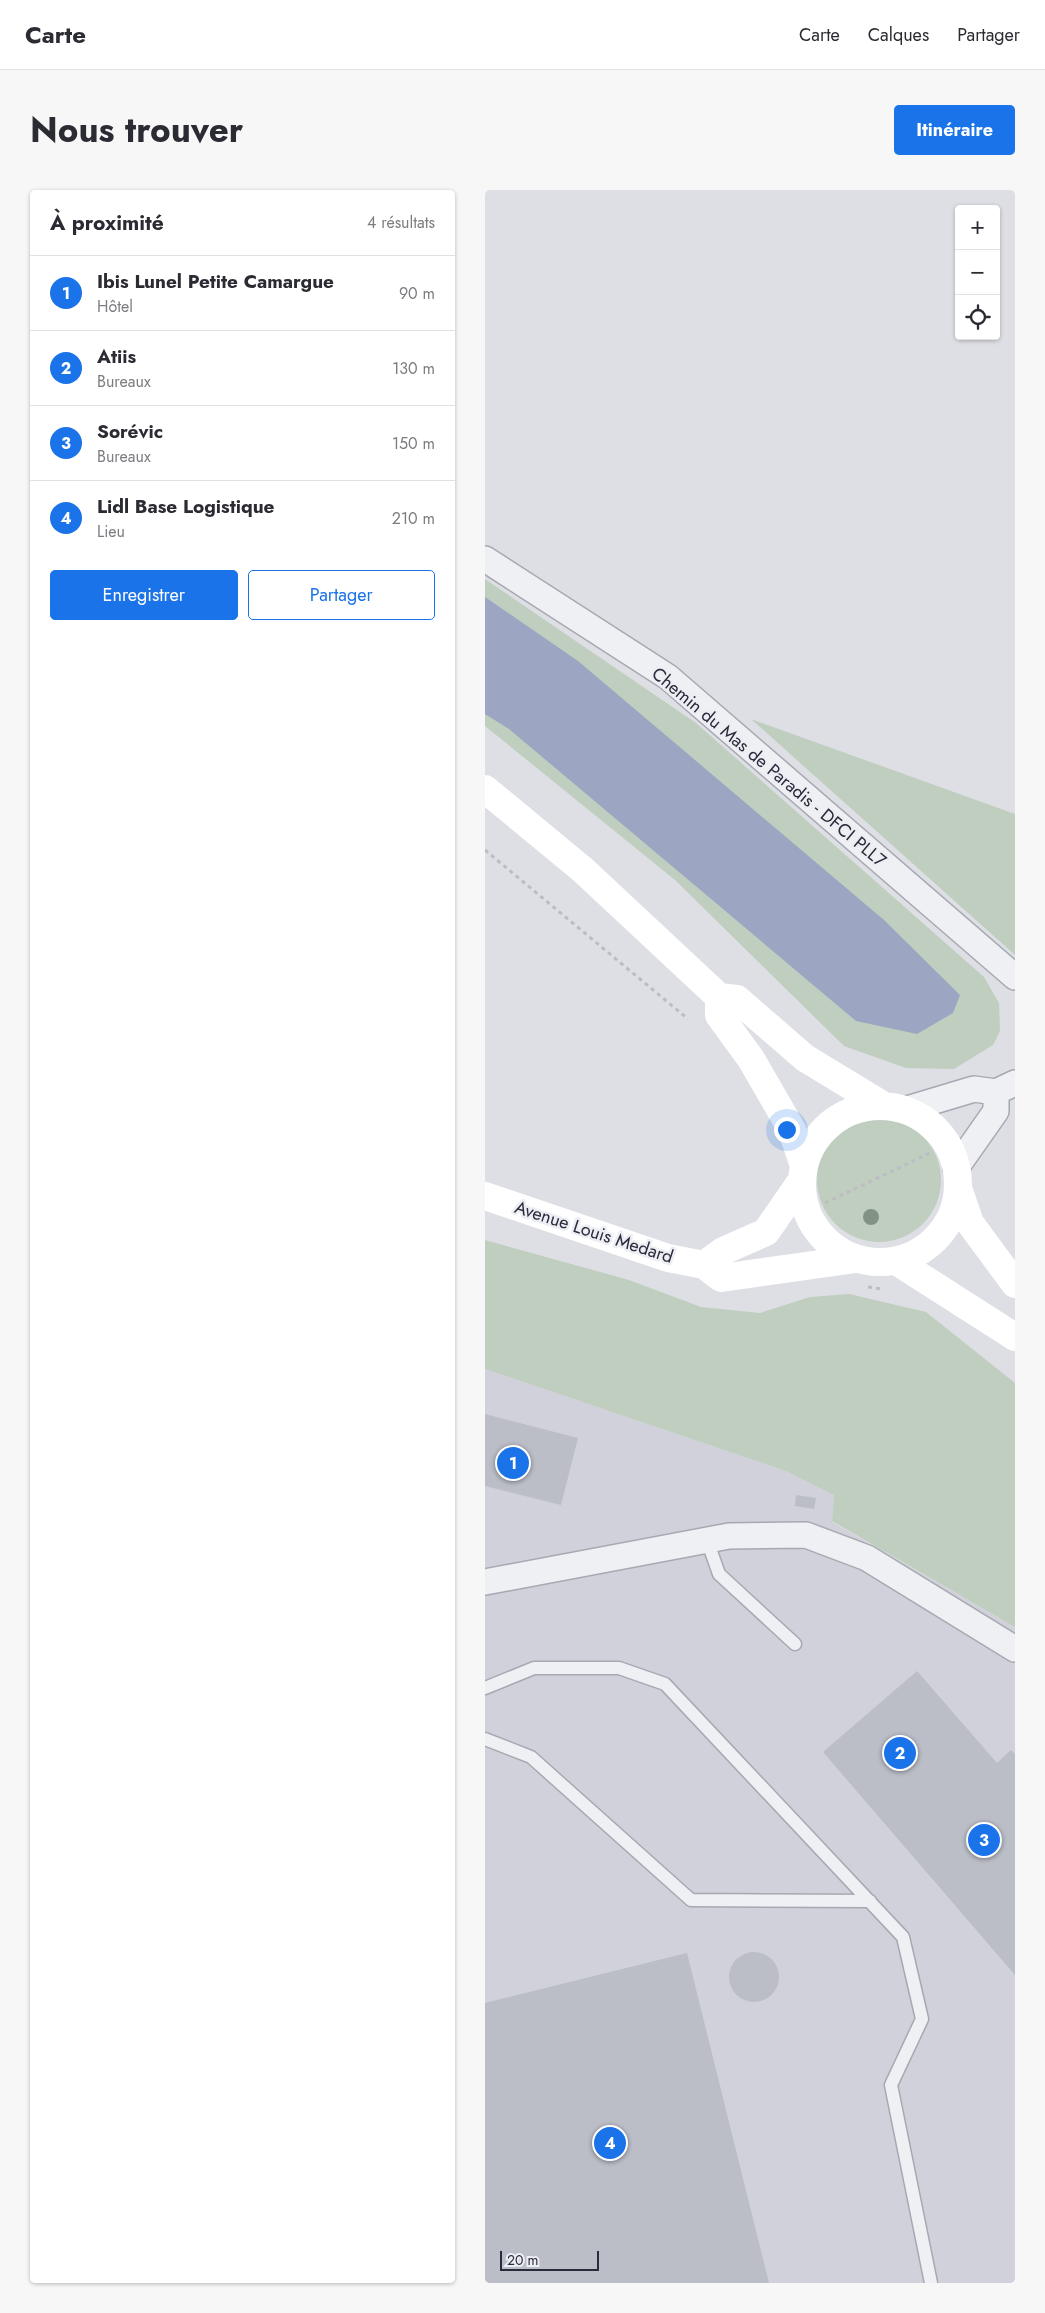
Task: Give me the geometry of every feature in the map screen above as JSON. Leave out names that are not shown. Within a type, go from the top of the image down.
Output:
[{"type":"main road","points":[[485,789],[583,870],[719,997],[737,999],[805,1058],[894,1108],[922,1118],[938,1132],[949,1148],[970,1224],[1015,1284]]},
{"type":"main road","points":[[719,997],[719,1015],[751,1059],[792,1130],[799,1147],[803,1201],[814,1226],[822,1237],[837,1250],[856,1259],[876,1262],[897,1261],[916,1254],[946,1227],[955,1208],[957,1178]]},
{"type":"main road","points":[[704,1265],[723,1252],[766,1232],[802,1172],[814,1142],[827,1127],[844,1115],[863,1108],[894,1108]]},
{"type":"main road","name":"Avenue Louis Medard","points":[[485,1196],[668,1258],[704,1265],[721,1278],[856,1259]]},
{"type":"main road","points":[[897,1261],[1015,1338]]},
{"type":"street","name":"Chemin du Mas de Paradis - DFCI PLL7","points":[[485,559],[668,677],[1015,977]]},
{"type":"street","points":[[894,1108],[974,1089],[1005,1087],[996,1111],[957,1178]]},
{"type":"street","points":[[485,1579],[729,1536],[806,1535],[867,1558],[1015,1649]]},
{"type":"lane","points":[[707,1540],[719,1574],[795,1644]]},
{"type":"lane","points":[[485,1688],[535,1668],[619,1668],[665,1684],[903,1937],[922,2019],[891,2085],[931,2283]]},
{"type":"lane","points":[[485,1739],[531,1757],[691,1900],[870,1901]]},
{"type":"path","points":[[485,850],[694,1023]]},
{"type":"path","points":[[822,1204],[933,1151]]},
{"type":"path","points":[[858,1286],[887,1290]]},
{"type":"shaded area","points":[[485,1369],[786,1471],[834,1495],[832,1522],[1015,1627],[1015,2283],[485,2283]]},
{"type":"green space","points":[[485,579],[696,723],[984,977],[999,1003],[1000,1031],[993,1045],[954,1069],[906,1068],[844,1046],[675,880],[485,726]]},
{"type":"green space","points":[[751,719],[1015,814],[1015,955]]},
{"type":"green space","points":[[879,1118],[903,1123],[923,1136],[936,1156],[941,1180],[936,1204],[923,1224],[903,1237],[879,1242],[855,1237],[835,1224],[822,1204],[817,1180],[822,1156],[835,1136],[855,1123]]},
{"type":"green space","points":[[485,1240],[629,1280],[701,1307],[760,1313],[810,1297],[849,1294],[926,1312],[1015,1383],[1015,1627],[832,1521],[834,1495],[786,1471],[485,1369]]},
{"type":"water","points":[[485,597],[578,661],[884,920],[960,995],[953,1013],[917,1034],[856,1021],[509,729],[485,714]]},
{"type":"building","points":[[485,1414],[578,1438],[561,1505],[485,1486]]},
{"type":"building","points":[[796,1495],[816,1498],[814,1509],[795,1506]]},
{"type":"building","points":[[917,1671],[997,1763],[1011,1750],[1015,1754],[1015,1975],[823,1752]]},
{"type":"building","points":[[754,1952],[763,1954],[774,1963],[779,1977],[777,1986],[768,1997],[754,2002],[745,2000],[734,1991],[729,1977],[731,1968],[740,1957]]},
{"type":"building","points":[[687,1953],[769,2283],[485,2283],[485,2003]]},
{"type":"place","name":"Ibis Lunel Petite Camargue","points":[[513,1463]]},
{"type":"place","name":"Atiis","points":[[900,1753]]},
{"type":"place","name":"Sorévic","points":[[984,1840]]},
{"type":"place","name":"Lidl Base Logistique","points":[[610,2143]]}]
